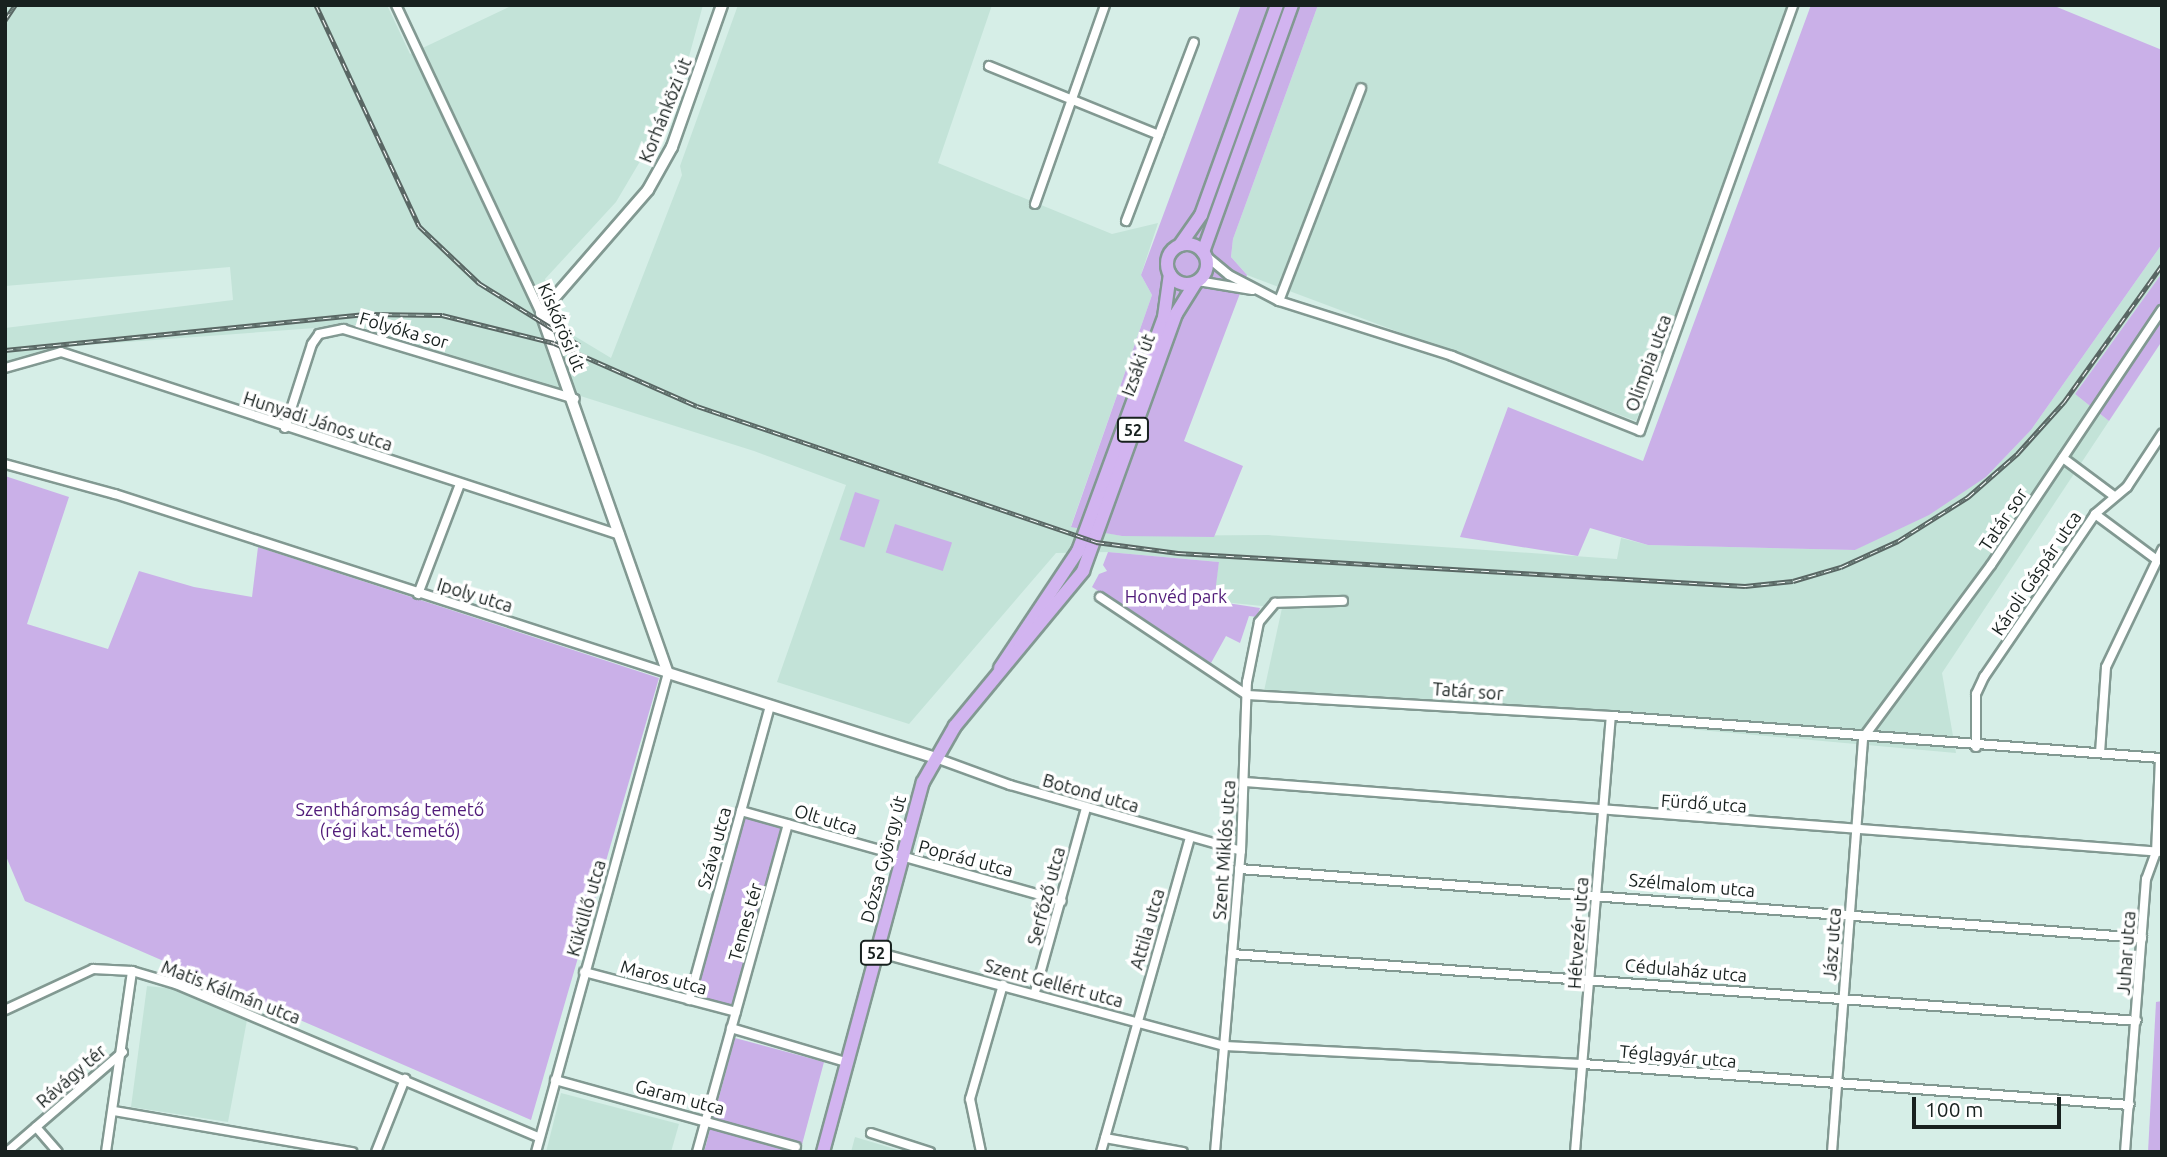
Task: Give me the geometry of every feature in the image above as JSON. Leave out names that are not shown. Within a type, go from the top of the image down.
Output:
[{"type":"main road","name":"52","points":[[1170,274],[1169,256],[1201,215],[1277,5]]},
{"type":"main road","name":"52","points":[[1196,282],[1206,271],[1204,253],[1292,5]]},
{"type":"main road","points":[[1180,245],[1192,244],[1204,253]]},
{"type":"main road","points":[[1170,274],[1181,283],[1196,282]]},
{"type":"main road","name":"Izsáki út","points":[[1066,572],[1084,537],[1164,317],[1170,274]]},
{"type":"main road","name":"Izsáki út","points":[[1077,580],[1096,542],[1179,307],[1196,282]]},
{"type":"main road","name":"Dózsa György út","points":[[996,677],[1011,645],[1066,572]]},
{"type":"main road","name":"Dózsa György út","points":[[823,1152],[923,782],[936,758],[996,677],[1077,580]]},
{"type":"street","name":"Kiskőrösi út","points":[[396,5],[541,313],[575,399],[668,673]]},
{"type":"street","name":"Korhánközi út","points":[[541,313],[648,190],[672,147],[722,5]]},
{"type":"street","points":[[1035,204],[1105,5]]},
{"type":"street","name":"Olimpia utca","points":[[1204,253],[1262,293],[1279,301],[1452,356],[1640,431],[1793,5]]},
{"type":"street","points":[[1126,221],[1194,42]]},
{"type":"street","points":[[989,66],[1159,135]]},
{"type":"street","points":[[1279,301],[1361,88]]},
{"type":"street","name":"Olimpia utca","points":[[1196,282],[1218,281],[1262,293]]},
{"type":"street","name":"Tatár sor","points":[[1863,738],[1991,565],[2162,310]]},
{"type":"street","name":"Folyóka sor","points":[[285,428],[312,344],[318,334],[343,329],[575,399]]},
{"type":"street","name":"Hunyadi János utca","points":[[5,368],[61,352],[285,428],[620,535]]},
{"type":"street","name":"Károli Gáspár utca","points":[[1976,747],[1976,694],[1984,677],[2095,514],[2127,487],[2162,433]]},
{"type":"street","points":[[2063,458],[2114,496]]},
{"type":"street","name":"Ipoly utca","points":[[5,464],[116,494],[418,594],[936,758]]},
{"type":"street","points":[[418,594],[460,484]]},
{"type":"street","points":[[2095,514],[2157,560]]},
{"type":"street","points":[[2100,753],[2106,667],[2162,550]]},
{"type":"street","points":[[1100,597],[1247,695]]},
{"type":"street","name":"Szent Miklós utca","points":[[1215,1152],[1241,851],[1247,695],[1259,622],[1266,610],[1282,602],[1343,601]]},
{"type":"street","name":"Küküllő utca","points":[[536,1152],[668,673]]},
{"type":"street","name":"Tatár sor","points":[[1247,695],[1611,716],[1976,747],[2160,758]]},
{"type":"street","name":"Száva utca","points":[[689,1000],[770,705]]},
{"type":"street","name":"Hétvezér utca","points":[[1575,1152],[1611,716]]},
{"type":"street","name":"Jász utca","points":[[1832,1152],[1863,738]]},
{"type":"street","name":"Botond utca","points":[[936,758],[1086,808],[1241,851]]},
{"type":"street","name":"Juhar utca","points":[[2125,1152],[2146,879],[2159,852],[2160,758]]},
{"type":"street","name":"Fürdő utca","points":[[1245,782],[2159,852]]},
{"type":"street","name":"Serfőző utca","points":[[1035,992],[1086,808]]},
{"type":"street","name":"Olt utca","points":[[741,811],[901,857]]},
{"type":"street","name":"Temes tér","points":[[697,1152],[788,824]]},
{"type":"street","name":"Attila utca","points":[[1101,1152],[1190,837]]},
{"type":"street","name":"Poprád utca","points":[[901,857],[1062,901]]},
{"type":"street","name":"Szélmalom utca","points":[[1239,869],[1596,893],[2142,937]]},
{"type":"street","name":"Szent Gellért utca","points":[[876,952],[1035,992],[1224,1046]]},
{"type":"street","name":"Cédulaház utca","points":[[1232,954],[1591,977],[2137,1021]]},
{"type":"street","name":"Matis Kálmán utca","points":[[6,1008],[93,969],[132,971],[176,984],[539,1138]]},
{"type":"street","points":[[106,1152],[123,1052],[132,971]]},
{"type":"street","name":"Maros utca","points":[[584,972],[736,1012]]},
{"type":"street","points":[[981,1152],[970,1099],[1003,985]]},
{"type":"street","points":[[731,1028],[846,1062]]},
{"type":"street","name":"Téglagyár utca","points":[[1224,1046],[1583,1064],[2129,1105]]},
{"type":"street","name":"Rávágy tér","points":[[7,1152],[123,1052]]},
{"type":"street","points":[[376,1152],[405,1079]]},
{"type":"street","name":"Garam utca","points":[[555,1080],[796,1147]]},
{"type":"street","points":[[114,1111],[352,1152]]},
{"type":"street","points":[[36,1127],[58,1152]]},
{"type":"street","points":[[871,1133],[930,1152]]},
{"type":"street","points":[[1105,1138],[1183,1152]]},
{"type":"shaded area","points":[[5,5],[387,5],[410,54],[513,5],[703,5],[678,97],[616,202],[545,279],[558,326],[611,358],[682,175],[680,166],[738,5],[992,5],[938,163],[1112,234],[1158,223],[1141,275],[1152,295],[1071,526],[1122,536],[1268,535],[1617,559],[1621,538],[1648,545],[1855,550],[1986,477],[2031,430],[2162,244],[2162,273],[2075,394],[2109,421],[1942,673],[1956,753],[1264,691],[1282,608],[1213,601],[1219,562],[1108,552],[1056,553],[909,724],[777,682],[846,485],[754,451],[356,325],[60,347],[5,362],[5,328],[233,300],[230,267],[5,286]]},
{"type":"shaded area","points":[[1318,5],[1789,5],[1636,421],[1247,275],[1231,257],[1233,239]]},
{"type":"shaded area","points":[[147,986],[176,989],[247,1020],[228,1122],[131,1107]]},
{"type":"shaded area","points":[[561,1093],[679,1124],[671,1152],[546,1152]]},
{"type":"shaded area","points":[[855,1137],[885,1146],[904,1152],[851,1152]]},
{"type":"green space","points":[[1241,5],[1318,5],[1233,239],[1231,257],[1247,275],[1184,441],[1243,466],[1214,537],[1122,536],[1071,527],[1152,295],[1141,275]]},
{"type":"green space","points":[[1811,5],[2052,5],[2162,50],[2162,244],[2031,430],[1986,477],[1929,515],[1855,550],[1648,545],[1590,528],[1578,556],[1460,537],[1508,407],[1643,461]]},
{"type":"green space","points":[[2162,273],[2162,341],[2109,421],[2075,394]]},
{"type":"green space","name":"Szentháromság temető (régi kat. temető)","points":[[5,476],[69,497],[27,624],[108,649],[139,571],[194,587],[252,597],[258,547],[659,678],[531,1120],[25,901],[5,854]]},
{"type":"green space","points":[[855,492],[880,500],[864,548],[840,540]]},
{"type":"green space","points":[[895,524],[952,543],[943,571],[886,553]]},
{"type":"green space","name":"Honvéd park","points":[[1108,552],[1219,562],[1214,601],[1260,608],[1257,617],[1249,616],[1240,643],[1226,636],[1211,663],[1092,587],[1099,574],[1107,571],[1103,565]]},
{"type":"green space","points":[[744,818],[781,828],[733,1007],[696,998]]},
{"type":"green space","points":[[2162,1001],[2162,1152],[2148,1152],[2156,1002]]},
{"type":"green space","points":[[735,1038],[824,1062],[800,1152],[704,1152]]},
{"type":"railway","points":[[5,20],[15,5]]},
{"type":"railway","points":[[316,5],[419,226],[479,283],[579,345]]},
{"type":"railway","points":[[5,350],[368,314],[442,315],[554,343],[697,406],[1096,542],[1178,553],[1745,586],[1793,581],[1841,567],[1898,541],[1968,497],[2018,453],[2064,402],[2162,265]]}]
